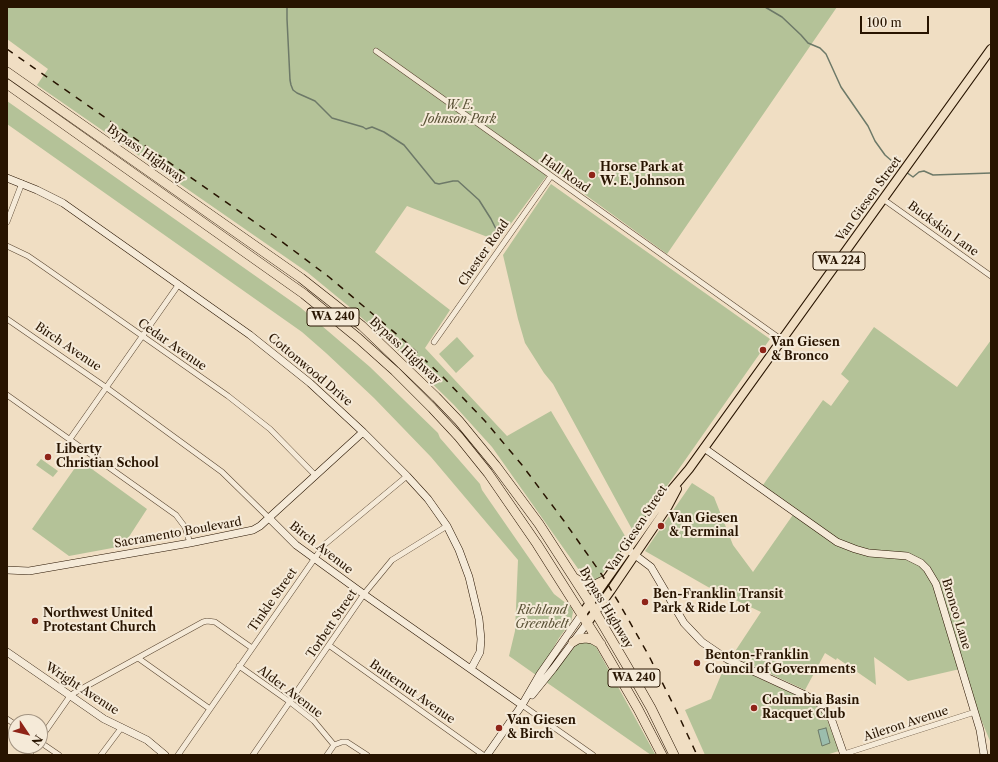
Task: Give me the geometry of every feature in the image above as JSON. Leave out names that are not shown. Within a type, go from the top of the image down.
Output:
[{"type":"highway","name":"Bypass Highway","points":[[7,72],[302,278],[362,326],[413,374],[459,421],[510,484],[539,524],[573,576],[651,708],[674,755]]},
{"type":"highway","name":"Bypass Highway","points":[[7,84],[290,283],[343,325],[377,355],[432,408],[473,455],[518,516],[588,622],[638,709],[662,755]]},
{"type":"highway","points":[[573,576],[584,584],[590,586],[595,586],[605,580]]},
{"type":"highway","points":[[573,642],[581,638],[589,638],[601,644]]},
{"type":"main road","name":"Van Giesen Street","points":[[582,614],[662,501],[682,479],[991,49]]},
{"type":"main road","name":"Van Giesen Street","points":[[588,622],[668,506],[682,479]]},
{"type":"street","name":"Hall Road","points":[[376,51],[782,340]]},
{"type":"street","name":"Chester Road","points":[[434,342],[551,176]]},
{"type":"street","name":"Cottonwood Drive","points":[[7,178],[22,183],[63,203],[250,335],[293,369],[363,432],[407,476],[428,499],[447,526],[459,550],[469,577],[479,619],[481,639],[480,652],[471,669]]},
{"type":"street","points":[[7,222],[22,183]]},
{"type":"street","name":"Buckskin Lane","points":[[883,199],[991,276]]},
{"type":"street","name":"Cedar Avenue","points":[[7,246],[28,256],[228,396],[270,429],[315,474]]},
{"type":"street","points":[[70,439],[179,284]]},
{"type":"street","name":"Birch Avenue","points":[[7,319],[107,388],[222,472],[293,543],[314,559],[593,755]]},
{"type":"street","points":[[7,395],[176,515],[185,527],[190,543]]},
{"type":"street","name":"Sacramento Boulevard","points":[[7,570],[30,571],[190,543],[253,530],[269,518],[315,474],[363,432]]},
{"type":"street","name":"Bronco Lane","points":[[704,448],[837,542],[869,553],[907,556],[924,566],[936,584],[975,712],[982,737],[984,755]]},
{"type":"street","name":"Tinkle Street","points":[[178,755],[324,545],[407,476]]},
{"type":"street","name":"Torbett Street","points":[[253,755],[330,646],[364,594],[392,560],[447,526]]},
{"type":"street","points":[[628,549],[651,567],[684,623],[702,642],[728,659],[819,703],[831,718],[844,755]]},
{"type":"street","name":"Van Giesen Street","points":[[487,755],[522,705],[540,674],[582,614]]},
{"type":"street","points":[[48,728],[70,696],[207,621],[215,622],[252,648]]},
{"type":"street","name":"Van Giesen Street","points":[[522,705],[553,669],[588,622]]},
{"type":"street","name":"Butternut Avenue","points":[[330,646],[484,755]]},
{"type":"street","name":"Wright Avenue","points":[[7,652],[104,719],[146,740],[165,755]]},
{"type":"street","points":[[138,658],[210,709]]},
{"type":"street","name":"Alder Avenue","points":[[239,666],[314,721],[334,745]]},
{"type":"street","name":"Aileron Avenue","points":[[844,755],[975,712]]},
{"type":"street","points":[[101,755],[122,727]]},
{"type":"street","points":[[327,755],[334,745],[342,742],[347,742],[366,755]]},
{"type":"street","points":[[48,746],[59,755]]},
{"type":"green space","name":"W. E. Johnson Park","points":[[7,7],[837,7],[667,254],[551,170],[498,241],[407,206],[375,252],[450,310],[425,348],[507,436],[551,411],[628,541],[599,578],[594,582],[586,580],[492,447],[454,405],[403,355],[352,309],[307,272],[37,85],[48,69],[7,39]]},
{"type":"green space","name":"Richland Greenbelt","points":[[7,101],[301,308],[370,367],[438,433],[440,438],[480,484],[482,490],[554,594],[571,607],[573,612],[571,622],[559,638],[538,675],[509,656],[515,631],[518,560],[431,457],[374,398],[302,332],[7,124]]},
{"type":"green space","points":[[551,184],[770,339],[634,533],[553,384],[544,373],[525,343],[518,319],[503,255]]},
{"type":"green space","points":[[874,327],[957,387],[991,340],[990,741],[960,669],[908,681],[874,657],[876,685],[837,658],[836,660],[825,653],[805,690],[732,656],[761,612],[708,587],[645,551],[692,483],[714,497],[733,545],[753,572],[797,509],[763,485],[823,400],[831,406],[849,381],[841,374]]},
{"type":"green space","points":[[457,337],[474,356],[456,373],[439,354]]},
{"type":"green space","points":[[41,459],[58,471],[53,477],[36,465]]},
{"type":"green space","points":[[85,464],[147,509],[123,546],[69,556],[32,529],[77,465]]},
{"type":"green space","points":[[586,641],[595,645],[655,754],[651,755],[546,682],[578,643]]},
{"type":"green space","name":"Columbia Basin Racquet Club","points":[[726,663],[813,703],[827,719],[839,751],[826,755],[705,755],[685,710],[711,699]]},
{"type":"shaded area","points":[[826,728],[830,743],[822,746],[818,730]]},
{"type":"waterway","points":[[287,7],[290,80],[293,90],[315,101],[332,118],[366,129],[372,127],[384,132],[404,145],[435,183],[439,184],[458,181],[479,200],[496,229]]},
{"type":"waterway","points":[[765,7],[782,17],[808,43],[820,48],[826,54],[841,87],[868,126],[875,141],[885,155],[901,169]]},
{"type":"waterway","points":[[906,172],[913,177],[919,172],[924,171],[933,175],[991,173]]},
{"type":"railway","points":[[7,49],[273,235],[329,277],[407,343],[444,378],[485,421],[522,465],[602,575],[649,656],[697,755]]},
{"type":"place","name":"Horse Park at W. E. Johnson","points":[[592,175]]},
{"type":"place","name":"Van Giesen & Bronco","points":[[763,350]]},
{"type":"place","name":"Liberty Christian School","points":[[48,457]]},
{"type":"place","name":"Van Giesen & Terminal","points":[[661,526]]},
{"type":"place","name":"Ben-Franklin Transit Park & Ride Lot","points":[[645,602]]},
{"type":"place","name":"Northwest United Protestant Church","points":[[35,621]]},
{"type":"place","name":"Benton-Franklin Council of Governments","points":[[697,663]]},
{"type":"place","name":"Columbia Basin Racquet Club","points":[[754,708]]},
{"type":"place","name":"Van Giesen & Birch","points":[[499,728]]}]
